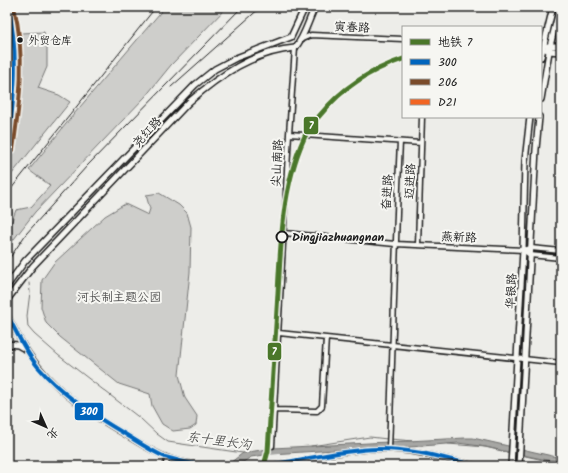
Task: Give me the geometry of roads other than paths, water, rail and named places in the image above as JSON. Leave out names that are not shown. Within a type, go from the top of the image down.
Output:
[{"type":"main road","name":"尧红路","points":[[7,286],[25,261],[195,84],[215,69],[236,58],[291,37],[305,7]]},
{"type":"main road","points":[[295,48],[302,39],[308,21],[315,7]]},
{"type":"main road","points":[[553,7],[542,46],[561,52]]},
{"type":"main road","points":[[542,93],[550,49],[560,7]]},
{"type":"main road","points":[[550,49],[561,46]]},
{"type":"main road","name":"尧红路","points":[[7,300],[33,266],[179,112],[203,90],[233,68],[250,60],[280,50],[295,48]]},
{"type":"main road","name":"华银路","points":[[511,466],[523,250],[525,161],[530,118]]},
{"type":"main road","name":"华银路","points":[[519,466],[523,359],[539,118]]},
{"type":"main road","points":[[7,344],[25,349]]},
{"type":"street","points":[[7,149],[15,97],[16,72],[14,34],[8,7]]},
{"type":"street","name":"寅春路","points":[[302,39],[311,35],[402,40]]},
{"type":"street","name":"尖山南路","points":[[272,446],[295,48]]},
{"type":"street","name":"迈进路","points":[[418,245],[422,118]]},
{"type":"street","points":[[289,134],[421,143]]},
{"type":"street","name":"奋进路","points":[[389,449],[395,244],[400,142]]},
{"type":"street","name":"燕新路","points":[[284,233],[395,244],[523,250],[531,248],[561,251]]},
{"type":"street","points":[[523,250],[530,255],[561,258]]},
{"type":"street","points":[[7,314],[25,349],[49,379],[67,396],[124,434],[168,458],[204,466]]},
{"type":"street","points":[[279,333],[561,363]]},
{"type":"street","points":[[274,410],[317,411],[320,409],[322,406],[326,338]]},
{"type":"street","points":[[262,466],[378,449],[417,453],[477,466]]},
{"type":"street","points":[[165,466],[168,458]]},
{"type":"waterway","name":"东十里长沟","points":[[7,224],[12,213],[11,208]]},
{"type":"waterway","name":"东十里长沟","points":[[29,283],[30,292],[27,316],[28,327],[58,355],[141,419],[157,434],[168,442],[243,453]]},
{"type":"waterway","name":"东十里长沟","points":[[311,446],[370,437],[387,439]]},
{"type":"waterway","name":"东十里长沟","points":[[390,439],[413,441]]},
{"type":"waterway","name":"东十里长沟","points":[[448,444],[486,447],[510,453]]},
{"type":"waterway","name":"东十里长沟","points":[[521,455],[561,464]]},
{"type":"railway","points":[[7,194],[156,7]]},
{"type":"railway","points":[[7,262],[26,234],[87,166],[242,7]]},
{"type":"railway","points":[[171,87],[261,7]]},
{"type":"metro line","name":"7","points":[[264,466],[268,451],[281,241],[287,195],[292,172],[299,151],[308,130],[329,104],[358,80],[379,68],[402,59]]},
{"type":"place","name":"外贸仓库","points":[[20,40]]},
{"type":"place","name":"Dingjiazhuangnan","points":[[282,237]]},
{"type":"park label","name":"河长制主题公园","points":[[119,297]]}]
